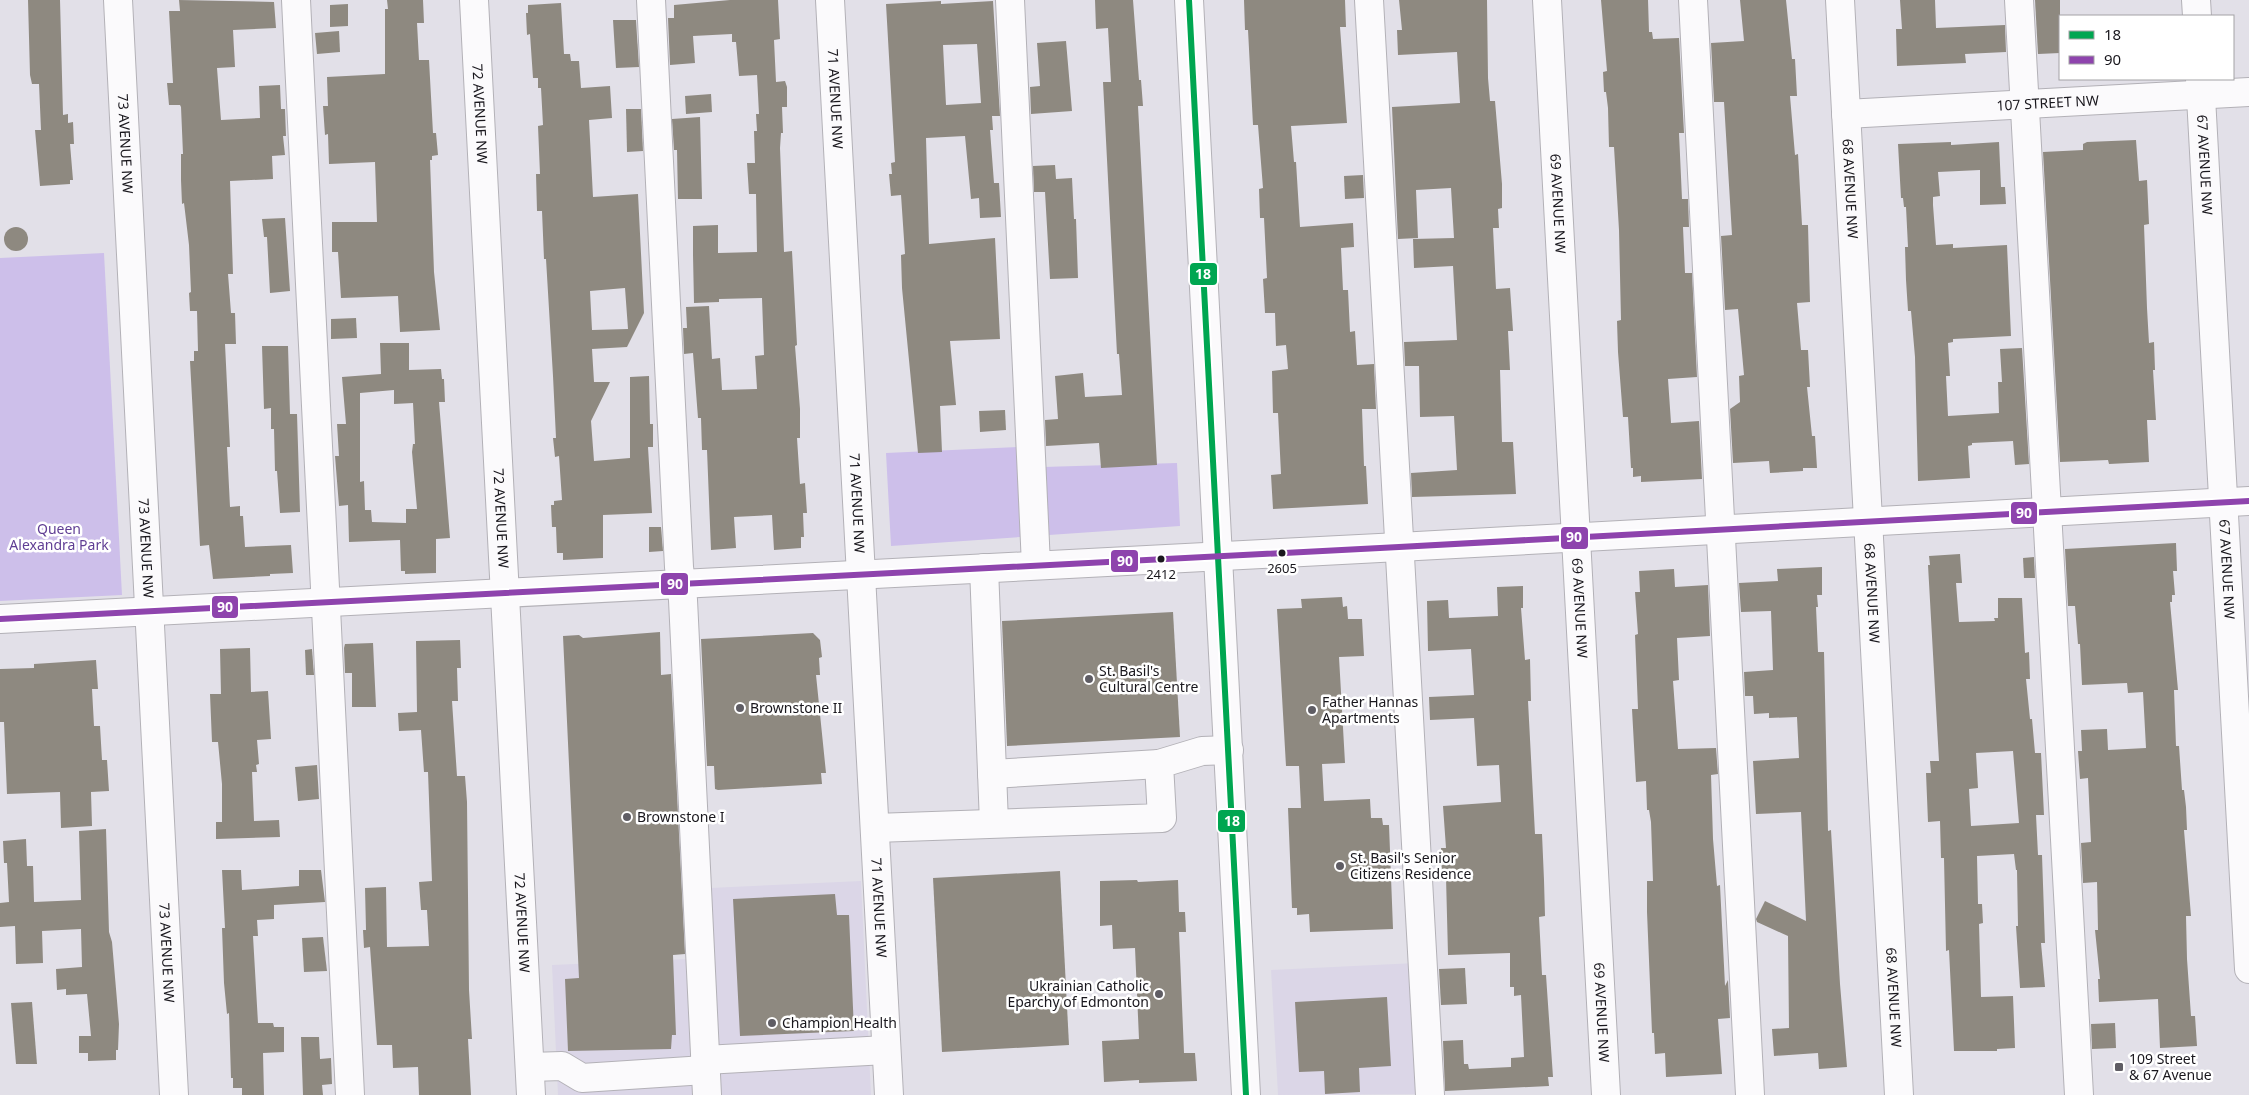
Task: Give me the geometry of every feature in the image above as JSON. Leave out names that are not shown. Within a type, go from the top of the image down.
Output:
[{"type":"street","name":"73 AVENUE NW","points":[[118,0],[174,1095]]},
{"type":"street","points":[[296,0],[350,1095]]},
{"type":"street","name":"72 AVENUE NW","points":[[474,0],[531,1095]]},
{"type":"street","points":[[651,0],[706,1075]]},
{"type":"street","name":"71 AVENUE NW","points":[[830,0],[889,1095]]},
{"type":"street","points":[[1010,0],[1036,565]]},
{"type":"street","points":[[1189,0],[1246,1095]]},
{"type":"street","points":[[1369,0],[1430,1095]]},
{"type":"street","name":"69 AVENUE NW","points":[[1547,0],[1606,1095]]},
{"type":"street","points":[[1693,0],[1750,1095]]},
{"type":"street","name":"68 AVENUE NW","points":[[1840,0],[1899,1095]]},
{"type":"street","points":[[2019,0],[2079,1095]]},
{"type":"street","points":[[2196,0],[2197,15]]},
{"type":"street","name":"107 STREET NW","points":[[1846,114],[2024,103],[2201,86],[2249,92]]},
{"type":"street","name":"67 AVENUE NW","points":[[2201,86],[2236,501],[2249,969]]},
{"type":"street","points":[[0,618],[1399,547],[2236,501]]},
{"type":"street","points":[[984,568],[994,823]]},
{"type":"street","points":[[992,774],[1159,764],[1202,751],[1229,750]]},
{"type":"street","points":[[875,828],[1162,818],[1159,764]]},
{"type":"street","points":[[530,1067],[562,1066],[583,1086],[706,1075],[886,1050]]},
{"type":"shaded area","points":[[861,881],[871,1095],[558,1095],[552,965],[712,958],[710,888]]},
{"type":"shaded area","points":[[1416,963],[1423,1094],[1278,1095],[1271,970]]},
{"type":"green space","name":"Queen Alexandra Park","points":[[104,253],[122,595],[0,601],[0,258]]},
{"type":"green space","points":[[1042,446],[1043,467],[1177,463],[1180,526],[891,546],[886,453]]},
{"type":"building","points":[[28,0],[60,0],[63,115],[68,114],[68,123],[73,122],[74,144],[70,144],[73,180],[70,180],[70,184],[40,186],[35,130],[41,130],[39,84],[32,84],[30,75]]},
{"type":"building","points":[[179,0],[274,2],[276,28],[233,30],[235,67],[217,68],[221,120],[260,118],[259,86],[280,85],[281,109],[285,109],[286,136],[283,136],[285,155],[272,156],[273,179],[230,181],[233,274],[228,274],[231,313],[235,313],[236,344],[225,344],[230,447],[227,447],[230,507],[240,506],[240,516],[243,516],[245,547],[291,545],[293,573],[213,579],[209,545],[200,546],[190,361],[194,361],[194,351],[198,351],[197,311],[190,311],[189,245],[184,203],[182,204],[181,154],[183,154],[181,107],[180,105],[169,105],[167,83],[173,83],[169,11],[180,11]]},
{"type":"building","points":[[387,0],[423,0],[424,23],[417,23],[419,60],[429,60],[433,133],[436,133],[438,155],[432,156],[432,160],[430,160],[434,272],[440,330],[400,332],[398,296],[341,298],[338,252],[332,252],[332,222],[377,222],[375,162],[329,164],[328,134],[325,135],[323,106],[328,106],[327,77],[385,74],[385,9],[388,9]]},
{"type":"building","points":[[730,0],[778,0],[780,39],[774,40],[776,82],[785,81],[787,87],[787,107],[782,107],[783,133],[781,133],[780,148],[784,252],[792,251],[797,345],[795,346],[800,409],[800,438],[797,438],[800,484],[805,483],[807,513],[803,513],[804,537],[801,537],[801,548],[774,550],[772,515],[734,517],[736,548],[711,550],[707,450],[702,450],[701,418],[698,418],[693,353],[684,354],[683,328],[687,328],[686,307],[709,306],[712,359],[720,358],[722,390],[757,389],[755,356],[764,355],[762,298],[719,299],[719,302],[694,303],[693,226],[718,225],[718,253],[757,252],[756,194],[749,194],[747,163],[755,163],[754,131],[757,131],[756,114],[759,114],[757,75],[739,76],[736,42],[732,42],[732,34],[693,36],[695,63],[670,65],[668,18],[674,18],[674,5]]},
{"type":"building","points":[[1095,0],[1133,0],[1139,80],[1141,80],[1143,106],[1138,106],[1157,465],[1101,468],[1099,443],[1046,446],[1045,420],[1058,419],[1055,376],[1083,373],[1085,397],[1122,395],[1119,354],[1117,354],[1103,82],[1111,82],[1108,28],[1096,29]]},
{"type":"building","points":[[1244,0],[1345,0],[1346,27],[1340,27],[1347,123],[1291,126],[1294,162],[1296,162],[1300,227],[1353,223],[1354,247],[1341,248],[1343,290],[1348,290],[1350,332],[1355,331],[1357,365],[1374,364],[1376,409],[1362,409],[1364,466],[1366,466],[1368,504],[1273,509],[1271,475],[1281,474],[1278,413],[1273,413],[1272,371],[1288,369],[1286,345],[1276,346],[1275,313],[1265,313],[1263,279],[1267,278],[1264,218],[1260,218],[1259,189],[1263,188],[1258,125],[1253,125],[1248,30],[1245,30]]},
{"type":"building","points":[[1399,0],[1487,0],[1488,78],[1490,101],[1495,101],[1502,184],[1502,208],[1498,209],[1499,228],[1493,228],[1496,289],[1510,288],[1513,331],[1508,331],[1510,370],[1500,370],[1502,442],[1513,442],[1516,494],[1412,497],[1411,473],[1457,470],[1454,416],[1420,417],[1419,366],[1405,366],[1404,342],[1457,340],[1453,266],[1414,268],[1413,239],[1454,238],[1451,188],[1416,190],[1418,238],[1398,239],[1392,107],[1460,103],[1457,52],[1398,55],[1397,30],[1402,30]]},
{"type":"building","points":[[1601,0],[1648,0],[1649,32],[1652,32],[1653,39],[1679,38],[1684,133],[1679,133],[1682,199],[1688,199],[1689,227],[1683,227],[1685,273],[1692,273],[1697,377],[1668,379],[1671,423],[1699,421],[1702,479],[1641,482],[1641,476],[1633,477],[1633,468],[1631,468],[1628,417],[1623,417],[1618,352],[1617,321],[1621,320],[1619,230],[1614,147],[1609,147],[1608,108],[1606,92],[1604,92],[1603,72],[1607,71]]},
{"type":"building","points":[[1740,0],[1786,0],[1792,59],[1795,59],[1797,96],[1790,96],[1795,155],[1798,154],[1802,225],[1808,225],[1810,302],[1797,303],[1801,350],[1808,350],[1810,387],[1807,387],[1812,436],[1815,436],[1817,468],[1803,468],[1803,471],[1770,473],[1769,461],[1733,463],[1730,409],[1740,402],[1739,376],[1744,375],[1738,309],[1725,310],[1721,236],[1732,235],[1724,102],[1714,102],[1711,43],[1744,41]]},
{"type":"building","points":[[1900,0],[1935,0],[1936,28],[2005,25],[2006,52],[1965,54],[1966,63],[1897,66],[1896,29],[1902,29]]},
{"type":"building","points":[[2035,0],[2060,0],[2059,53],[2038,54]]},
{"type":"building","points":[[941,1],[941,4],[993,1],[1000,116],[992,116],[993,130],[990,130],[994,183],[999,183],[1001,217],[980,218],[979,198],[971,199],[965,136],[926,138],[929,244],[995,238],[1000,339],[950,341],[956,405],[940,406],[942,452],[918,453],[902,288],[901,255],[905,254],[901,195],[891,196],[889,174],[892,174],[891,163],[895,162],[886,4]],"holes":[[[977,44],[981,103],[946,105],[943,45]]]},
{"type":"building","points":[[561,3],[564,54],[570,54],[571,61],[579,61],[581,88],[610,86],[612,118],[589,120],[593,197],[638,194],[644,313],[627,347],[592,349],[594,382],[610,382],[591,421],[594,461],[630,458],[630,377],[649,376],[650,424],[653,424],[653,447],[648,447],[652,513],[603,515],[603,558],[563,560],[563,553],[557,553],[556,527],[552,527],[551,505],[554,505],[554,501],[562,500],[559,456],[555,457],[553,438],[556,438],[553,376],[542,211],[537,211],[536,174],[540,174],[538,126],[543,125],[541,88],[538,88],[538,78],[533,78],[530,34],[527,35],[526,13],[528,13],[528,5]],"holes":[[[625,288],[628,329],[592,330],[590,291]]]},
{"type":"building","points":[[348,4],[348,26],[330,27],[330,5]]},
{"type":"building","points":[[613,20],[636,20],[639,67],[616,68]]},
{"type":"building","points":[[339,31],[340,52],[317,54],[315,33]]},
{"type":"building","points":[[1066,41],[1072,111],[1031,114],[1030,87],[1040,86],[1037,43]]},
{"type":"building","points":[[711,94],[712,112],[686,114],[685,96]]},
{"type":"building","points":[[626,109],[641,109],[643,151],[627,152]]},
{"type":"building","points":[[700,117],[702,199],[678,199],[677,150],[674,150],[672,119]]},
{"type":"building","points":[[2136,140],[2139,181],[2147,180],[2149,224],[2144,225],[2147,308],[2149,343],[2154,342],[2155,370],[2153,370],[2156,420],[2147,420],[2149,462],[2109,464],[2108,460],[2060,462],[2043,152],[2083,150],[2083,144],[2087,142]]},
{"type":"building","points":[[1951,142],[1951,145],[1999,142],[2001,187],[2005,187],[2006,204],[1980,205],[1980,170],[1938,172],[1940,196],[1933,197],[1933,205],[1936,245],[1953,244],[1953,248],[2007,245],[2011,336],[1953,339],[1953,342],[1948,343],[1950,376],[1946,376],[1948,416],[1999,413],[1998,382],[2002,382],[2000,349],[2022,348],[2029,464],[2015,465],[2013,441],[1972,443],[1972,445],[1968,446],[1970,478],[1918,481],[1915,357],[1911,311],[1908,311],[1905,247],[1908,247],[1906,207],[1904,207],[1903,198],[1901,198],[1898,144]]},
{"type":"building","points":[[1055,165],[1056,179],[1072,178],[1074,219],[1076,219],[1078,278],[1050,279],[1045,192],[1034,192],[1033,166]]},
{"type":"building","points":[[1363,175],[1364,198],[1345,199],[1344,176]]},
{"type":"building","points":[[285,218],[290,291],[270,293],[267,237],[264,237],[262,219]]},
{"type":"building","points":[[16,227],[21,228],[27,234],[27,244],[21,250],[16,251],[11,250],[5,244],[4,239],[5,234],[11,228]]},
{"type":"building","points":[[356,318],[357,338],[331,339],[331,319]]},
{"type":"building","points":[[380,343],[409,343],[409,370],[441,369],[442,379],[444,379],[445,402],[439,402],[450,538],[436,539],[436,573],[405,574],[405,571],[401,571],[400,540],[349,542],[348,505],[339,506],[335,456],[339,456],[337,424],[346,424],[342,377],[381,374]],"holes":[[[394,390],[394,404],[413,403],[415,444],[413,444],[412,452],[417,509],[406,509],[406,523],[372,522],[371,510],[365,510],[364,481],[360,482],[360,393]]]},
{"type":"building","points":[[262,346],[288,346],[290,414],[297,414],[300,512],[280,513],[277,471],[275,471],[274,429],[271,429],[271,408],[264,409]]},
{"type":"building","points":[[1005,410],[1006,430],[980,432],[979,411]]},
{"type":"building","points":[[649,527],[661,527],[663,551],[649,552]]},
{"type":"building","points":[[2176,543],[2177,571],[2173,571],[2175,595],[2172,595],[2172,602],[2170,602],[2178,690],[2174,690],[2176,746],[2179,746],[2182,790],[2184,790],[2186,807],[2187,830],[2184,830],[2191,916],[2186,916],[2187,959],[2191,1016],[2195,1016],[2197,1046],[2160,1048],[2158,999],[2099,1002],[2098,979],[2100,979],[2095,930],[2098,930],[2097,882],[2083,883],[2081,843],[2091,842],[2088,778],[2080,779],[2078,751],[2082,751],[2081,730],[2107,729],[2108,750],[2146,748],[2143,692],[2128,693],[2127,683],[2082,685],[2080,644],[2078,644],[2075,606],[2068,606],[2065,549]]},
{"type":"building","points":[[1960,554],[1962,583],[1956,583],[1959,622],[1995,621],[1994,618],[1998,618],[1998,598],[2022,598],[2025,653],[2029,652],[2030,679],[2026,679],[2030,719],[2032,719],[2035,753],[2041,753],[2044,815],[2036,815],[2038,855],[2042,855],[2045,943],[2041,943],[2045,987],[2020,988],[2016,926],[2018,926],[2017,870],[2014,854],[1977,856],[1978,904],[1982,904],[1983,923],[1979,924],[1981,997],[2013,996],[2015,1048],[1997,1049],[1997,1051],[1954,1051],[1949,950],[1946,951],[1944,858],[1941,858],[1940,821],[1928,822],[1926,773],[1931,773],[1930,761],[1939,761],[1929,556]],"holes":[[[2013,751],[2019,823],[1971,826],[1969,789],[1978,788],[1976,753]]]},
{"type":"building","points":[[2034,557],[2035,578],[2024,578],[2023,558]]},
{"type":"building","points":[[1822,567],[1822,595],[1817,595],[1818,607],[1816,607],[1818,652],[1824,652],[1828,831],[1831,830],[1847,1067],[1819,1069],[1818,1053],[1774,1056],[1772,1029],[1789,1028],[1788,936],[1757,922],[1756,919],[1765,901],[1806,921],[1801,812],[1756,814],[1753,761],[1799,758],[1797,717],[1769,718],[1769,713],[1754,714],[1753,696],[1745,696],[1744,672],[1773,670],[1771,611],[1741,612],[1739,583],[1778,581],[1777,569]]},
{"type":"building","points":[[1674,569],[1675,587],[1708,585],[1710,636],[1677,638],[1679,680],[1673,681],[1678,749],[1716,748],[1718,774],[1711,775],[1713,839],[1717,886],[1720,885],[1725,986],[1728,980],[1730,1018],[1718,1019],[1722,1074],[1666,1077],[1665,1053],[1655,1054],[1654,1033],[1652,1033],[1647,912],[1647,881],[1653,881],[1651,822],[1649,810],[1647,810],[1646,781],[1636,782],[1632,709],[1638,709],[1635,635],[1638,634],[1635,592],[1640,592],[1639,571]]},
{"type":"building","points":[[1523,586],[1523,608],[1521,608],[1525,660],[1530,659],[1531,701],[1528,701],[1535,834],[1542,834],[1545,916],[1539,917],[1542,975],[1546,975],[1553,1077],[1548,1077],[1549,1086],[1445,1091],[1443,1041],[1463,1040],[1464,1064],[1468,1064],[1469,1069],[1511,1067],[1511,1058],[1524,1057],[1521,995],[1514,996],[1514,987],[1510,987],[1510,953],[1448,955],[1446,877],[1442,877],[1441,848],[1446,848],[1443,806],[1501,802],[1499,765],[1477,766],[1474,718],[1430,720],[1429,697],[1474,695],[1471,649],[1428,651],[1427,601],[1448,600],[1449,618],[1498,616],[1497,587]]},
{"type":"building","points":[[1342,597],[1343,607],[1347,606],[1348,619],[1362,619],[1364,656],[1339,657],[1345,763],[1322,764],[1324,801],[1370,799],[1371,818],[1382,818],[1383,825],[1389,825],[1393,929],[1310,932],[1309,914],[1297,915],[1297,908],[1292,908],[1288,808],[1301,808],[1299,766],[1286,766],[1277,609],[1302,608],[1301,599]]},
{"type":"building","name":"St. Basil's Cultural Centre","points":[[1173,612],[1180,737],[1007,746],[1002,621]]},
{"type":"building","name":"Brownstone I","points":[[660,632],[661,675],[671,674],[685,954],[673,955],[676,1035],[672,1035],[671,1049],[568,1051],[565,979],[579,978],[563,636],[579,635],[583,638]]},
{"type":"building","name":"Brownstone II","points":[[813,633],[820,640],[822,657],[819,658],[820,675],[816,675],[826,773],[821,773],[822,784],[715,789],[714,766],[707,766],[701,639]]},
{"type":"building","points":[[460,640],[461,668],[457,668],[458,701],[452,701],[457,776],[465,776],[467,802],[469,990],[472,1039],[468,1039],[471,1095],[419,1095],[418,1067],[393,1068],[392,1045],[377,1045],[370,947],[364,948],[363,930],[366,930],[365,888],[386,887],[387,947],[429,946],[427,910],[421,910],[419,882],[432,881],[428,772],[424,772],[421,730],[399,731],[398,713],[417,712],[416,641]]},
{"type":"building","points":[[373,643],[376,707],[352,707],[352,673],[345,673],[345,644]]},
{"type":"building","points":[[250,648],[251,692],[268,691],[271,739],[257,740],[259,764],[256,765],[257,772],[252,772],[254,821],[279,820],[280,837],[216,839],[216,822],[222,822],[222,784],[218,742],[212,742],[210,694],[221,694],[220,649]]},
{"type":"building","points":[[312,649],[314,675],[306,675],[305,650]]},
{"type":"building","points":[[96,660],[98,689],[92,689],[94,726],[100,726],[102,760],[107,760],[109,791],[91,792],[92,826],[61,828],[60,792],[7,794],[4,722],[0,722],[0,669],[34,668],[34,664]]},
{"type":"building","points":[[317,765],[319,799],[298,801],[295,767]]},
{"type":"building","points":[[106,829],[109,932],[112,942],[119,1024],[118,1050],[116,1050],[116,1060],[88,1061],[88,1053],[79,1053],[79,1036],[91,1036],[87,994],[66,995],[66,989],[57,990],[56,969],[82,967],[81,929],[42,931],[43,963],[16,964],[15,926],[0,927],[0,903],[9,902],[7,863],[4,863],[3,841],[26,839],[27,866],[33,866],[34,902],[81,900],[79,831]]},
{"type":"building","points":[[222,870],[241,870],[242,890],[299,886],[299,870],[321,870],[325,902],[274,905],[274,919],[257,920],[258,936],[253,936],[258,1023],[273,1023],[274,1027],[284,1027],[284,1052],[263,1053],[264,1095],[242,1095],[242,1088],[233,1088],[233,1078],[231,1078],[229,1013],[227,1014],[224,983],[222,928],[225,928]]},
{"type":"building","points":[[1060,871],[1069,1045],[942,1052],[933,878]]},
{"type":"building","name":"Ukrainian Catholic Eparchy of Edmonton","points":[[1137,880],[1138,882],[1178,880],[1179,912],[1185,912],[1186,932],[1179,932],[1184,1053],[1195,1053],[1197,1081],[1139,1083],[1139,1080],[1104,1082],[1102,1041],[1139,1039],[1135,948],[1113,949],[1112,925],[1100,926],[1100,881]]},
{"type":"building","points":[[835,894],[837,915],[849,915],[854,1031],[740,1036],[733,899]]},
{"type":"building","points":[[323,937],[327,971],[304,972],[302,938]]},
{"type":"building","points":[[1465,968],[1467,1004],[1441,1005],[1439,969]]},
{"type":"building","points":[[1387,997],[1391,1066],[1359,1068],[1360,1092],[1325,1094],[1324,1071],[1299,1072],[1295,1002]]},
{"type":"building","points":[[32,1002],[37,1064],[16,1064],[11,1003]]},
{"type":"building","points":[[2115,1023],[2116,1048],[2092,1049],[2091,1024]]},
{"type":"building","points":[[301,1037],[319,1037],[320,1059],[331,1058],[332,1084],[322,1085],[323,1095],[303,1095]]},
{"type":"transit line","name":"18","points":[[1189,0],[1246,1095]]},
{"type":"transit line","name":"90","points":[[0,619],[2249,501]]},
{"type":"place","name":"2605","points":[[1282,553]]},
{"type":"place","name":"2412","points":[[1161,559]]},
{"type":"place","name":"St. Basil's Cultural Centre","points":[[1089,679]]},
{"type":"place","name":"Brownstone II","points":[[740,708]]},
{"type":"place","name":"Father Hannas Apartments","points":[[1312,710]]},
{"type":"place","name":"Brownstone I","points":[[627,817]]},
{"type":"place","name":"St. Basil's Senior Citizens Residence","points":[[1340,866]]},
{"type":"place","name":"Ukrainian Catholic Eparchy of Edmonton","points":[[1159,994]]},
{"type":"place","name":"Champion Health","points":[[772,1023]]},
{"type":"place","name":"109 Street & 67 Avenue","points":[[2119,1067]]}]
